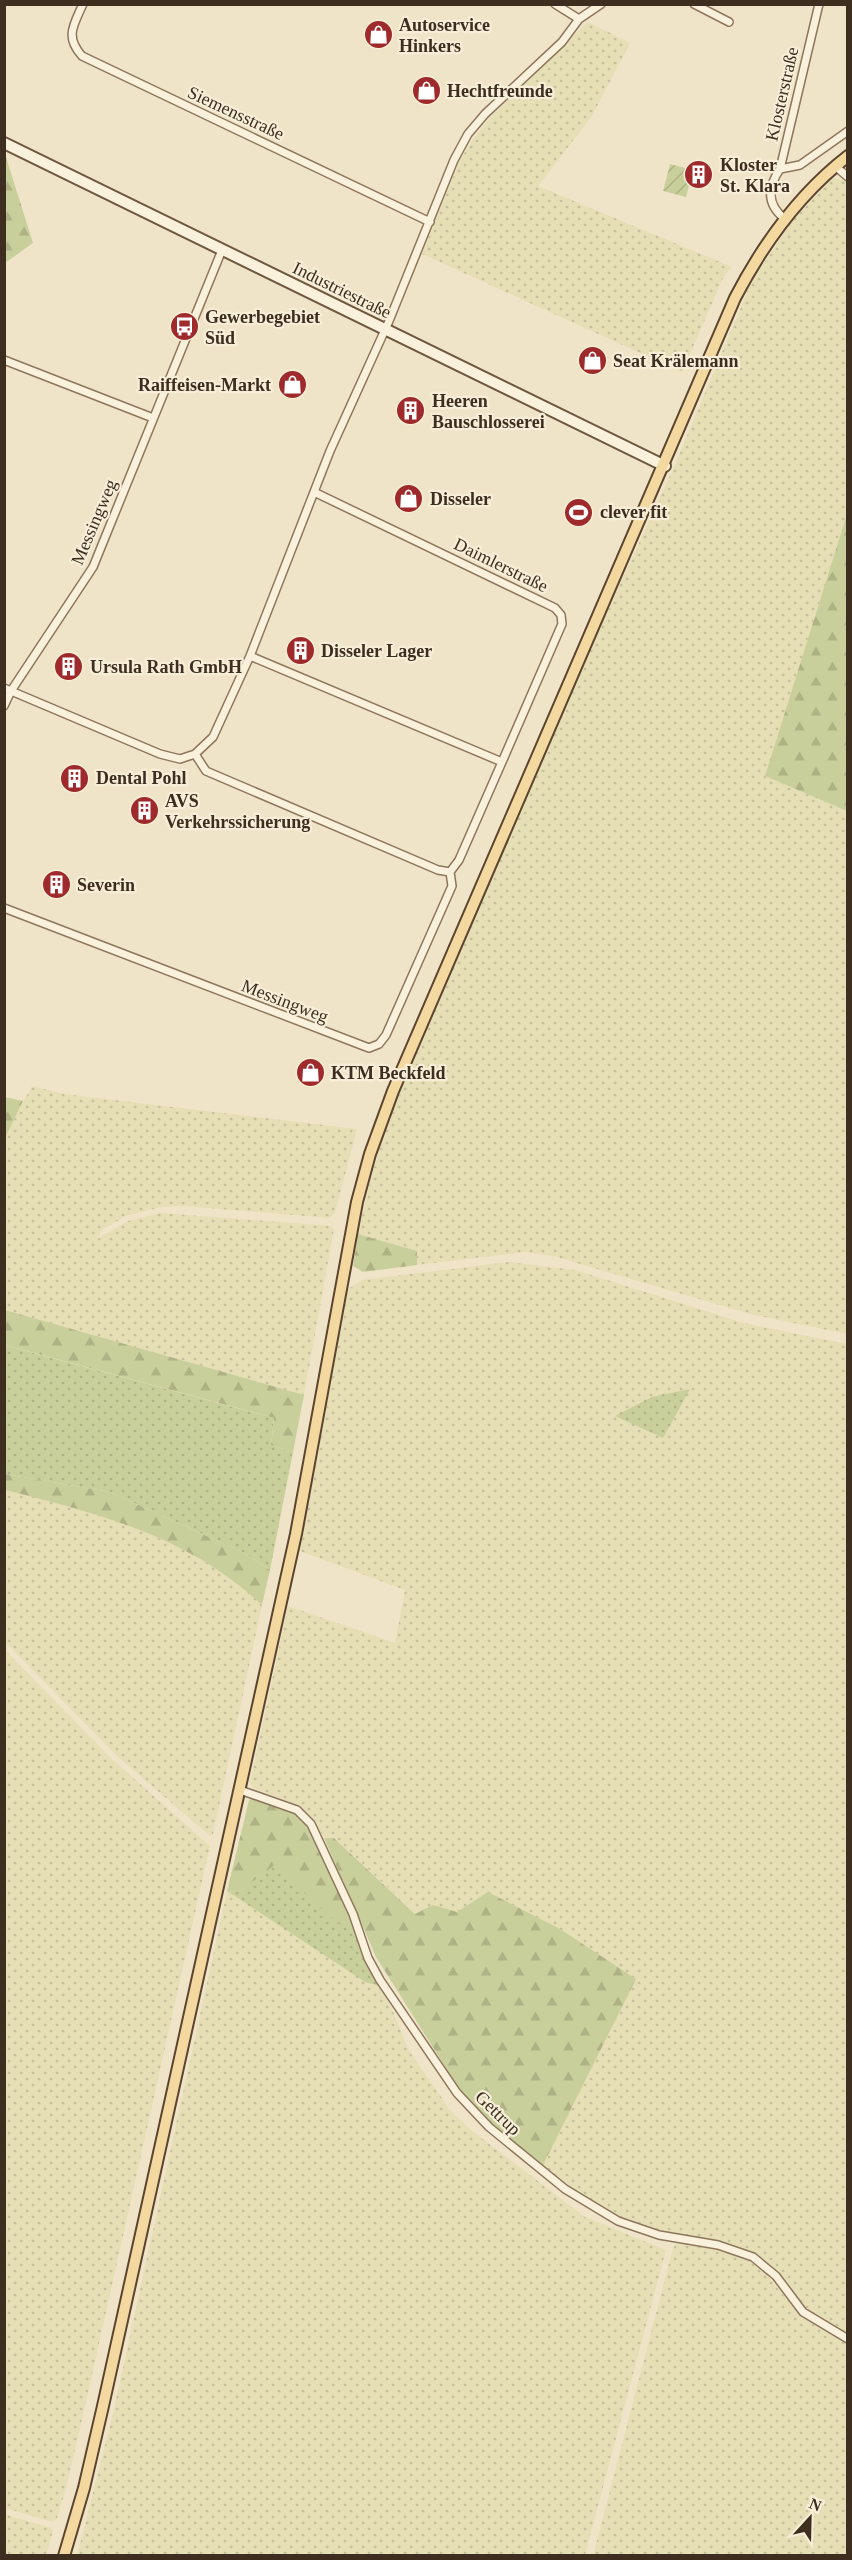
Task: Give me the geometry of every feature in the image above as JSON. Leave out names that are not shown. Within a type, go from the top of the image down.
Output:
[{"type":"main road","points":[[64,2556],[84,2488],[106,2395],[296,1534],[351,1228],[370,1154],[398,1080],[665,466],[735,298],[756,260],[785,219],[835,166],[848,156]]},
{"type":"street","name":"Siemensstraße","points":[[83,4],[71,37],[73,46],[82,56],[430,222]]},
{"type":"street","points":[[555,4],[579,18]]},
{"type":"street","points":[[8,689],[160,754],[180,759],[195,754],[213,737],[250,656],[314,492],[386,329],[454,160],[468,134],[485,114],[562,42],[579,18],[602,4]]},
{"type":"street","points":[[694,4],[729,22]]},
{"type":"street","name":"Klosterstraße","points":[[785,219],[771,205],[772,184],[780,169],[819,4]]},
{"type":"street","points":[[780,169],[800,165],[848,131]]},
{"type":"street","name":"Industriestraße","points":[[4,144],[665,466]]},
{"type":"street","points":[[835,166],[847,177]]},
{"type":"street","name":"Messingweg","points":[[4,706],[8,689],[93,567],[222,250]]},
{"type":"street","points":[[4,360],[153,418]]},
{"type":"street","name":"Daimlerstraße","points":[[314,492],[560,613],[562,624],[459,860],[450,872]]},
{"type":"street","points":[[250,656],[502,762]]},
{"type":"street","points":[[195,754],[206,771],[438,870],[450,872]]},
{"type":"street","name":"Messingweg","points":[[4,908],[369,1048],[379,1044],[386,1035],[452,886],[450,872]]},
{"type":"street","name":"Gettrup","points":[[240,1790],[287,1805],[311,1824],[353,1914],[368,1958],[376,1973],[457,2094],[489,2127],[565,2189],[618,2221],[659,2235],[718,2245],[753,2257],[776,2276],[803,2312],[848,2339]]},
{"type":"shaded area","points":[[588,22],[630,43],[592,116],[538,186],[732,267],[724,276],[682,372],[422,254],[459,162],[473,139],[490,118]]},
{"type":"shaded area","points":[[833,178],[848,181],[847,514],[765,776],[847,811],[847,1334],[750,1314],[553,1256],[525,1252],[417,1265],[417,1251],[358,1234],[371,1178],[388,1121],[583,665],[674,467],[751,283],[791,222]]},
{"type":"shaded area","points":[[32,1086],[64,1094],[357,1129],[335,1213],[330,1218],[185,1206],[161,1207],[126,1216],[102,1230],[97,1239],[128,1221],[161,1213],[331,1226],[334,1229],[304,1395],[5,1310],[4,1138]]},
{"type":"shaded area","points":[[509,1262],[575,1270],[744,1323],[847,1344],[847,2335],[807,2311],[765,2260],[751,2252],[732,2245],[678,2235],[627,2221],[585,2200],[542,2167],[636,1979],[433,1905],[416,1914],[335,1838],[324,1837],[309,1814],[293,1803],[253,1788],[250,1783],[288,1606],[395,1643],[405,1590],[300,1551],[348,1289],[362,1280]]},
{"type":"shaded area","points":[[5,1490],[102,1514],[198,1555],[239,1582],[262,1605],[213,1834],[210,1836],[117,1756],[5,1642]]},
{"type":"shaded area","points":[[4,1649],[113,1760],[210,1846],[86,2402],[65,2492],[57,2518],[53,2522],[5,2508]]},
{"type":"shaded area","points":[[227,1891],[365,1982],[383,1987],[409,2051],[451,2111],[471,2130],[585,2217],[666,2250],[585,2555],[77,2556],[114,2409]]},
{"type":"shaded area","points":[[677,2243],[734,2253],[757,2263],[800,2315],[847,2343],[847,2555],[593,2556],[673,2248]]},
{"type":"shaded area","points":[[5,2514],[51,2528],[53,2531],[46,2555],[5,2555]]},
{"type":"green space","points":[[5,154],[33,243],[5,263]]},
{"type":"green space","points":[[670,164],[693,170],[686,197],[663,191]]},
{"type":"green space","points":[[847,514],[847,811],[765,776]]},
{"type":"green space","points":[[4,1097],[23,1101],[5,1138]]},
{"type":"green space","points":[[358,1234],[417,1251],[417,1265],[363,1272],[353,1266]]},
{"type":"green space","points":[[5,1310],[304,1395],[293,1452],[271,1445],[274,1418],[5,1345]]},
{"type":"green space","points":[[4,1345],[274,1418],[271,1445],[293,1452],[270,1570],[242,1552],[110,1492],[5,1474]]},
{"type":"green space","points":[[690,1389],[663,1438],[615,1416],[652,1397]]},
{"type":"green space","points":[[5,1474],[110,1492],[242,1552],[270,1570],[262,1605],[234,1581],[204,1561],[173,1545],[109,1519],[5,1490]]},
{"type":"green space","points":[[255,1796],[303,1818],[315,1837],[358,1938],[311,1900],[277,1863],[239,1892],[227,1891],[249,1800]]},
{"type":"green space","points":[[324,1838],[334,1838],[415,1914],[433,1905],[457,1912],[488,1892],[560,1929],[636,1979],[542,2167],[481,2115],[463,2095],[376,1957]]},
{"type":"green space","points":[[277,1862],[358,1938],[383,1987],[365,1982],[227,1891],[239,1892]]},
{"type":"place","name":"Autoservice Hinkers","points":[[378,35]]},
{"type":"place","name":"Hechtfreunde","points":[[426,91]]},
{"type":"place","name":"Kloster St. Klara","points":[[699,175]]},
{"type":"place","name":"Gewerbegebiet Süd","points":[[184,327]]},
{"type":"place","name":"Seat Krälemann","points":[[592,361]]},
{"type":"place","name":"Raiffeisen-Markt","points":[[292,385]]},
{"type":"place","name":"Heeren Bauschlosserei","points":[[411,411]]},
{"type":"place","name":"Disseler","points":[[409,499]]},
{"type":"place","name":"clever fit","points":[[579,512]]},
{"type":"place","name":"Disseler Lager","points":[[300,651]]},
{"type":"place","name":"Ursula Rath GmbH","points":[[69,667]]},
{"type":"place","name":"Dental Pohl","points":[[75,778]]},
{"type":"place","name":"AVS Verkehrssicherung","points":[[144,811]]},
{"type":"place","name":"Severin","points":[[56,885]]},
{"type":"place","name":"KTM Beckfeld","points":[[310,1073]]}]
